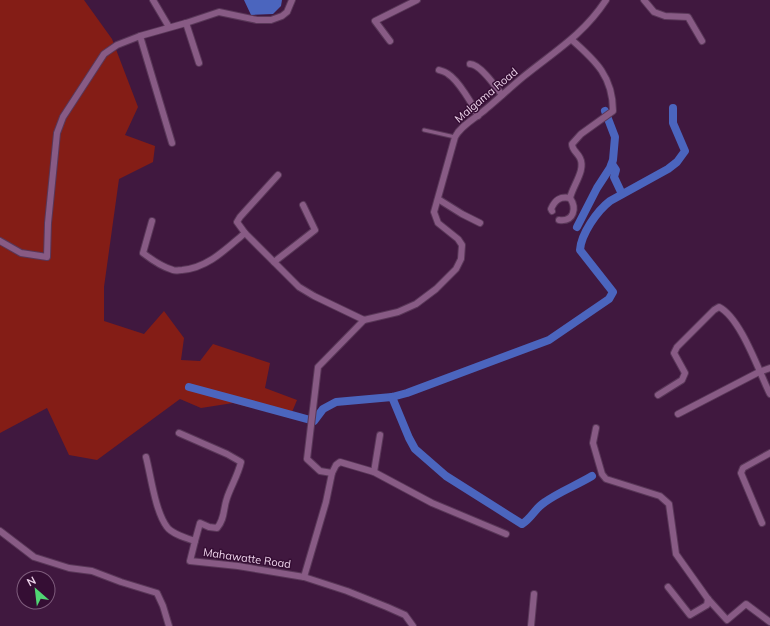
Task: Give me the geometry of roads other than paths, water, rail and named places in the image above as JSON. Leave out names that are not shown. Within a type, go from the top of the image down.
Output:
[{"type":"street","points":[[153,0],[169,27]]},
{"type":"street","points":[[0,241],[22,253],[47,257],[48,223],[57,133],[63,116],[104,54],[116,45],[140,36],[219,12],[257,20],[271,20],[282,16],[287,12],[292,0]]},
{"type":"street","points":[[400,0],[404,7]]},
{"type":"street","points":[[390,41],[375,22],[417,0]]},
{"type":"street","name":"Malgama Road","points":[[364,320],[398,312],[416,304],[436,289],[456,269],[462,259],[462,245],[458,239],[438,223],[434,212],[458,131],[478,116],[524,76],[572,40],[596,15],[606,0]]},
{"type":"street","points":[[644,0],[654,12],[664,16],[688,17],[702,42]]},
{"type":"street","points":[[186,23],[198,63]]},
{"type":"street","points":[[140,36],[172,143]]},
{"type":"street","points":[[559,220],[570,218],[574,212],[570,198],[582,169],[580,157],[572,149],[572,144],[581,134],[613,111],[613,100],[609,83],[594,60],[572,40]]},
{"type":"street","points":[[470,64],[478,66],[502,95]]},
{"type":"street","points":[[439,70],[452,77],[463,90],[478,116]]},
{"type":"street","points":[[278,175],[240,217],[238,222],[245,232],[299,287],[364,320],[318,367],[307,459],[320,471],[332,473]]},
{"type":"street","points":[[552,211],[551,209],[555,201],[560,198],[570,198]]},
{"type":"street","points":[[438,199],[480,223]]},
{"type":"street","points":[[274,262],[315,230],[303,205]]},
{"type":"street","points":[[152,221],[143,253],[155,262],[174,270],[189,270],[205,264],[215,258],[245,232]]},
{"type":"street","points":[[658,395],[682,380],[685,373],[674,353],[677,347],[714,310],[719,308],[726,311],[749,345],[759,372],[770,394]]},
{"type":"street","points":[[678,414],[759,372],[770,368]]},
{"type":"street","points":[[596,428],[593,443],[602,474],[606,479],[660,496],[669,504],[676,554],[708,599],[727,620],[746,604],[770,622]]},
{"type":"street","points":[[179,433],[227,454],[241,462],[239,472],[226,500],[224,516],[220,525],[217,528],[209,527],[200,523],[194,541]]},
{"type":"street","points":[[374,472],[380,435]]},
{"type":"street","points":[[762,524],[741,473],[744,468],[770,453]]},
{"type":"street","name":"Mahawatte Road","points":[[146,457],[159,512],[167,528],[194,541],[190,561],[238,566],[304,577],[347,591],[387,607],[404,615],[413,626]]},
{"type":"street","points":[[304,577],[326,502],[332,473],[336,465],[340,462],[374,472],[432,503],[506,534]]},
{"type":"street","points":[[0,531],[34,557],[69,568],[92,571],[157,593],[169,626]]},
{"type":"street","points":[[668,587],[690,615],[707,605],[708,599]]},
{"type":"street","points":[[531,626],[534,594]]},
{"type":"lane","points":[[424,130],[455,137]]},
{"type":"water","points":[[244,0],[282,0],[281,6],[273,14],[251,15]]},
{"type":"waterway","points":[[189,387],[314,421],[323,409],[336,402],[392,397],[407,393],[549,340],[609,299],[613,292],[580,250],[583,237],[590,223],[605,205],[668,169],[677,162],[685,151],[673,123],[673,108]]},
{"type":"waterway","points":[[577,227],[613,160],[615,137],[605,111]]},
{"type":"waterway","points":[[612,164],[616,170],[614,177],[622,194]]},
{"type":"waterway","points":[[392,397],[415,449],[446,476],[522,524],[545,502],[592,476]]}]
